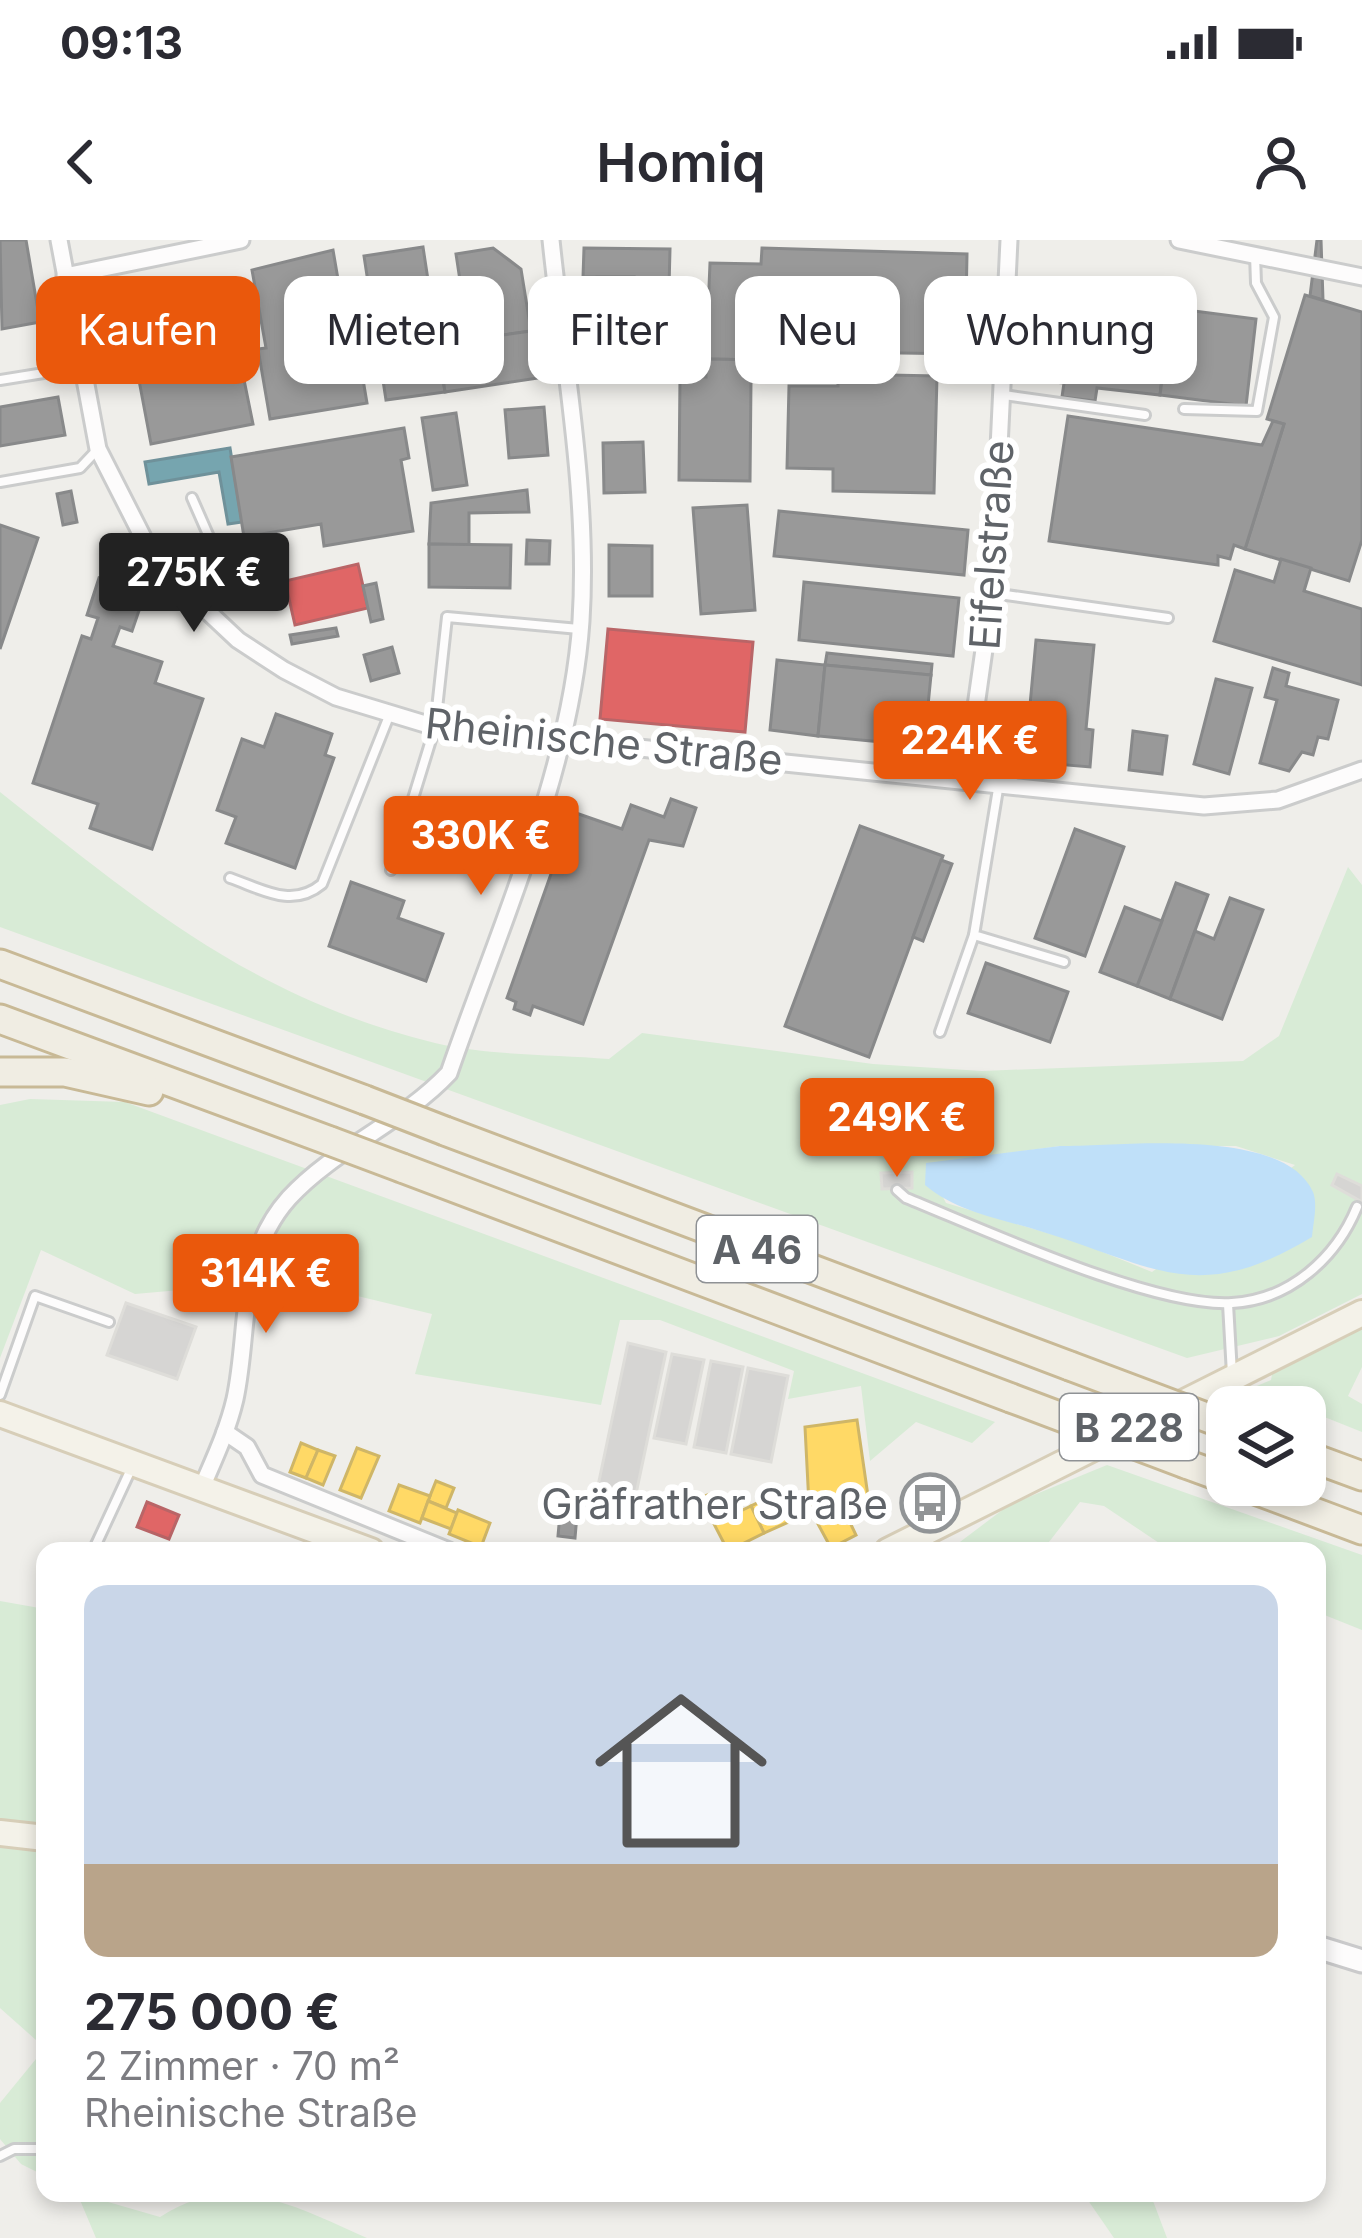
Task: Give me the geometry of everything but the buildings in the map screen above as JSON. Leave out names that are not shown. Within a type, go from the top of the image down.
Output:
[{"type":"highway","name":"A 46","points":[[0,964],[1206,1417]]},
{"type":"highway","name":"A 46","points":[[0,1019],[1206,1471]]},
{"type":"highway","points":[[0,1072],[64,1072],[231,1108]]},
{"type":"highway","points":[[1326,1463],[1362,1476]]},
{"type":"highway","points":[[1298,1506],[1362,1530]]},
{"type":"main road","name":"B 228","points":[[906,1542],[1362,1313]]},
{"type":"main road","points":[[0,1414],[136,1460],[348,1542]]},
{"type":"main road","points":[[0,1833],[36,1837]]},
{"type":"main road","points":[[1326,1950],[1362,1961]]},
{"type":"street","name":"Rheinische Straße","points":[[59,240],[65,276]]},
{"type":"street","points":[[65,276],[241,240]]},
{"type":"street","points":[[203,1485],[225,1432],[240,1368],[241,1315],[263,1237],[286,1202],[313,1174],[426,1098],[448,1073],[563,740],[579,629],[579,508],[550,240]]},
{"type":"street","name":"Eifelstraße","points":[[967,777],[992,593],[1009,240]]},
{"type":"street","points":[[1179,240],[1255,252],[1362,278]]},
{"type":"street","name":"Rheinische Straße","points":[[85,384],[98,449],[156,563],[238,640],[284,670],[389,716],[435,727],[967,777],[1204,806],[1278,800],[1362,770]]},
{"type":"street","points":[[225,1432],[248,1447],[262,1475],[427,1542]]},
{"type":"lane","points":[[1184,409],[1257,410],[1274,317],[1256,283],[1255,252]]},
{"type":"lane","points":[[0,380],[36,374]]},
{"type":"lane","points":[[1001,394],[1145,415]]},
{"type":"lane","points":[[0,482],[80,467],[98,449]]},
{"type":"lane","points":[[181,588],[217,555],[192,498]]},
{"type":"lane","points":[[992,593],[1168,618]]},
{"type":"lane","points":[[391,870],[435,727],[447,616],[579,629]]},
{"type":"lane","points":[[230,878],[285,898],[306,897],[322,884],[389,716]]},
{"type":"lane","points":[[940,1032],[974,934],[999,782]]},
{"type":"lane","points":[[974,934],[1064,962]]},
{"type":"lane","points":[[897,1190],[906,1198],[1140,1287],[1228,1304],[1279,1290],[1327,1259],[1343,1240],[1357,1207]]},
{"type":"lane","points":[[0,1395],[35,1296],[110,1322]]},
{"type":"lane","points":[[1228,1304],[1232,1376]]},
{"type":"lane","points":[[97,1542],[136,1460]]},
{"type":"lane","points":[[0,2156],[36,2150]]},
{"type":"green space","points":[[0,792],[152,909],[255,974],[370,1024],[435,1043],[609,1059],[642,1033],[873,1064],[982,1071],[1243,1061],[1279,1036],[1348,867],[1362,885],[1362,1294],[1279,1336],[1187,1358],[0,927]],"holes":[[[1060,1146],[1236,1146],[1295,1165],[1152,1272],[1078,1242],[946,1203],[926,1164]]]},
{"type":"green space","points":[[30,1099],[125,1102],[995,1422],[972,1443],[916,1422],[870,1461],[861,1386],[788,1399],[794,1371],[660,1320],[620,1320],[601,1405],[415,1374],[432,1314],[291,1280],[135,1294],[41,1250],[0,1358],[0,1105]]},
{"type":"green space","points":[[1362,1327],[1362,1367],[1348,1396],[1362,1404],[1362,1432],[1326,1418],[1326,1386],[1257,1386],[1271,1380],[1273,1369]]},
{"type":"green space","points":[[1107,1465],[1206,1500],[1206,1506],[1223,1506],[1325,1542],[1158,1542],[1104,1506],[1080,1502],[1049,1542],[960,1542],[1009,1505]]},
{"type":"green space","points":[[1326,1542],[1362,1555],[1362,1630],[1326,1616]]},
{"type":"green space","points":[[0,1601],[36,1607],[36,2040],[0,2008]]},
{"type":"green space","points":[[36,2059],[36,2172],[21,2164],[0,2139],[0,2103]]},
{"type":"green space","points":[[81,2202],[108,2202],[160,2217],[190,2202],[278,2202],[367,2238],[96,2238]]},
{"type":"green space","points":[[1089,2202],[1153,2202],[1167,2238],[1114,2238]]},
{"type":"water","points":[[1199,1144],[1270,1157],[1296,1171],[1313,1192],[1312,1237],[1238,1270],[1177,1273],[981,1214],[925,1185],[926,1163],[1060,1146]]},
{"type":"place","name":"Gräfrather Straße","points":[[930,1503]]}]
